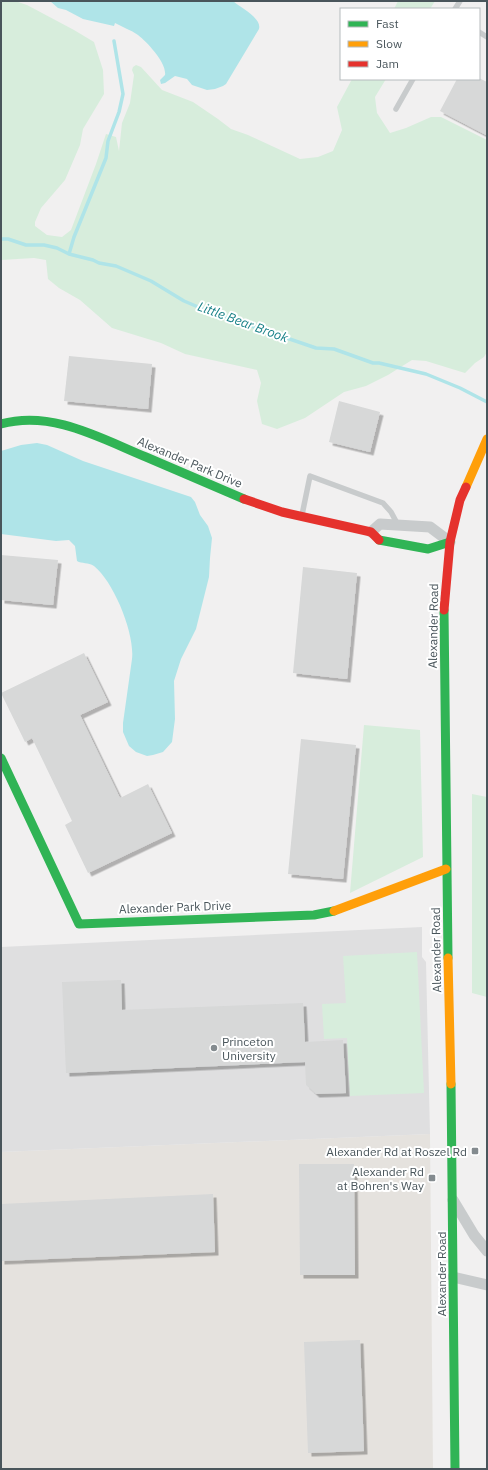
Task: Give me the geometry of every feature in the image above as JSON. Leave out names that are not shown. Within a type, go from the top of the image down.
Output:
[{"type":"street","name":"Alexander Park Drive","points":[[1,424],[22,420],[40,420],[72,426],[247,500],[282,512],[371,532],[380,541],[428,549],[450,542]]},
{"type":"street","name":"Alexander Road","points":[[455,1469],[446,869],[444,606],[450,542],[460,500],[487,439]]},
{"type":"street","points":[[371,532],[380,524],[430,527],[450,542]]},
{"type":"street","name":"Alexander Park Drive","points":[[1,758],[79,924],[314,915],[330,912],[446,869]]},
{"type":"street","points":[[452,1200],[474,1235],[487,1251]]},
{"type":"street","points":[[453,1277],[487,1284]]},
{"type":"lane","points":[[396,109],[412,80]]},
{"type":"lane","points":[[302,516],[310,476],[383,503],[391,512],[398,525]]},
{"type":"shaded area","name":"Princeton University","points":[[422,927],[422,957],[426,962],[430,1134],[1,1152],[1,947]]},
{"type":"shaded area","points":[[430,1134],[433,1469],[1,1469],[1,1152]]},
{"type":"green space","points":[[1,1],[15,1],[27,5],[94,42],[103,70],[104,94],[83,129],[80,145],[65,180],[41,208],[35,222],[35,226],[47,235],[62,237],[71,230],[106,134],[116,137],[119,151],[122,123],[130,103],[134,75],[132,70],[136,65],[141,67],[162,90],[193,102],[231,129],[248,135],[300,159],[318,157],[333,151],[342,130],[337,107],[351,80],[385,80],[375,97],[377,113],[390,133],[431,117],[441,117],[487,140],[487,352],[484,357],[475,363],[465,373],[426,361],[412,360],[388,375],[366,386],[344,392],[305,418],[277,429],[262,424],[257,401],[261,383],[257,370],[185,354],[161,343],[112,328],[80,300],[59,288],[48,279],[46,260],[34,258],[1,260]]},
{"type":"green space","points":[[398,1],[435,1],[431,8],[394,8]]},
{"type":"green space","points":[[364,725],[420,730],[423,857],[350,893]]},
{"type":"green space","points":[[472,794],[487,797],[487,997],[472,993]]},
{"type":"green space","points":[[417,952],[424,1093],[350,1096],[347,1038],[324,1039],[322,1004],[346,1003],[343,956]]},
{"type":"water","points":[[50,1],[233,1],[254,17],[259,25],[259,29],[226,84],[223,86],[207,90],[192,85],[187,79],[175,76],[161,84],[160,80],[165,75],[163,65],[151,48],[138,35],[115,23],[114,26],[83,19],[66,10],[58,8]]},
{"type":"water","points":[[37,443],[47,445],[83,461],[191,497],[195,502],[200,515],[208,526],[212,538],[209,577],[196,629],[181,659],[174,681],[175,719],[172,742],[163,752],[147,756],[136,752],[129,746],[123,732],[132,648],[127,623],[122,609],[109,584],[94,566],[77,561],[75,546],[69,540],[56,541],[1,534],[1,451],[21,445]]},
{"type":"building","points":[[480,78],[487,82],[486,135],[440,111],[456,80],[480,80]]},
{"type":"building","points":[[69,356],[152,364],[148,409],[64,401]]},
{"type":"building","points":[[339,401],[380,412],[370,452],[329,442]]},
{"type":"building","points":[[1,555],[58,560],[53,605],[1,600]]},
{"type":"building","points":[[303,567],[357,573],[347,679],[293,673]]},
{"type":"building","points":[[84,653],[108,702],[80,715],[120,798],[148,784],[172,833],[88,873],[65,825],[72,821],[32,738],[25,742],[1,693]]},
{"type":"building","points":[[301,739],[356,745],[343,879],[288,874]]},
{"type":"building","points":[[121,980],[122,1010],[303,1003],[305,1042],[343,1040],[346,1093],[316,1094],[306,1085],[305,1062],[66,1073],[62,982]]},
{"type":"building","points":[[299,1164],[354,1164],[355,1275],[300,1275]]},
{"type":"building","points":[[213,1194],[215,1252],[1,1261],[1,1204]]},
{"type":"building","points":[[360,1340],[364,1451],[308,1453],[304,1342]]},
{"type":"waterway","points":[[69,254],[74,237],[106,158],[108,141],[119,112],[123,94],[114,41]]},
{"type":"waterway","name":"Little Bear Brook","points":[[1,239],[8,239],[26,245],[44,245],[57,248],[69,254],[99,263],[116,266],[151,281],[184,301],[217,315],[316,348],[334,349],[373,363],[379,363],[426,374],[460,388],[487,402]]},
{"type":"traffic: fast","points":[[1,424],[20,421],[39,421],[57,423],[75,428],[244,499]]},
{"type":"traffic: fast","points":[[379,540],[428,549],[450,542]]},
{"type":"traffic: fast","points":[[444,610],[448,958]]},
{"type":"traffic: fast","points":[[1,758],[79,924],[314,915],[334,911]]},
{"type":"traffic: fast","points":[[451,1084],[455,1469]]},
{"type":"traffic: slow","points":[[466,487],[487,439]]},
{"type":"traffic: slow","points":[[334,911],[446,869]]},
{"type":"traffic: slow","points":[[448,958],[451,1084]]},
{"type":"traffic: jam","points":[[444,610],[450,542],[460,500],[466,487]]},
{"type":"traffic: jam","points":[[244,499],[282,512],[371,532],[379,540]]},
{"type":"place","name":"Princeton University","points":[[214,1048]]},
{"type":"place","name":"Alexander Rd at Roszel Rd","points":[[475,1151]]},
{"type":"place","name":"Alexander Rd at Bohren's Way","points":[[432,1178]]}]
